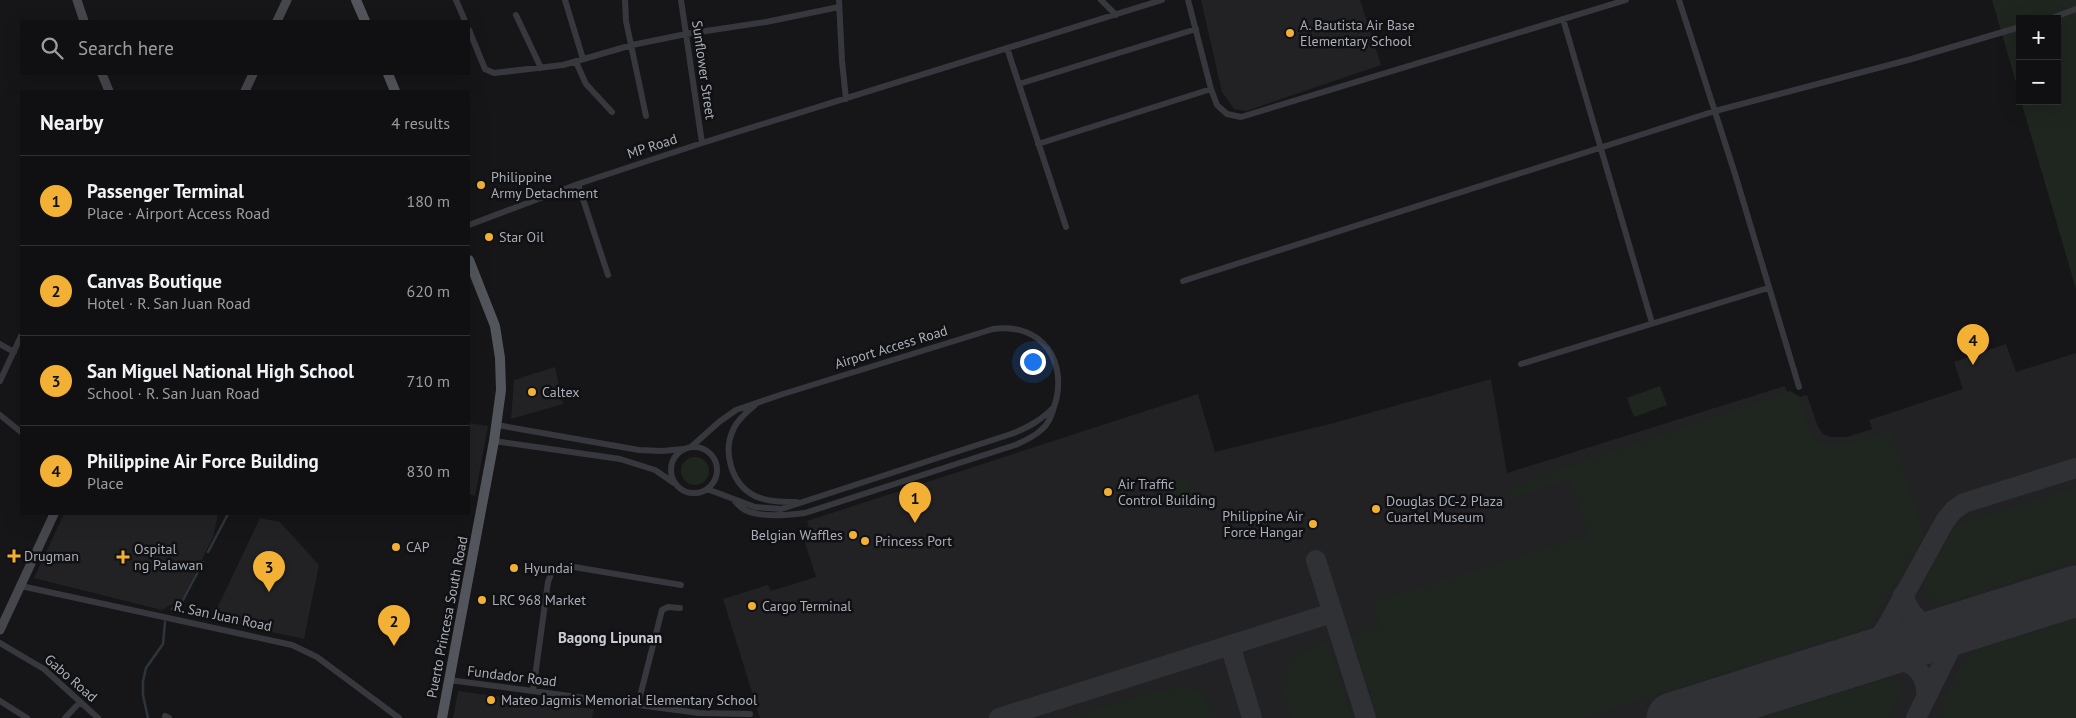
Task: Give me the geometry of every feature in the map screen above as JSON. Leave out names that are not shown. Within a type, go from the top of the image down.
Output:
[{"type":"main road","points":[[77,0],[84,20]]},
{"type":"main road","points":[[277,20],[287,0]]},
{"type":"main road","points":[[356,0],[365,20]]},
{"type":"main road","points":[[102,75],[109,90]]},
{"type":"main road","points":[[246,90],[253,75]]},
{"type":"main road","points":[[388,75],[395,90]]},
{"type":"main road","name":"Puerto Princesa South Road","points":[[442,718],[497,425],[502,374],[498,342],[488,303],[470,262]]},
{"type":"main road","points":[[0,630],[54,515]]},
{"type":"street","points":[[456,0],[465,20]]},
{"type":"street","points":[[565,0],[583,59]]},
{"type":"street","points":[[625,0],[626,21],[646,116]]},
{"type":"street","name":"Sunflower Street","points":[[681,0],[702,143]]},
{"type":"street","points":[[1101,0],[1116,15]]},
{"type":"street","name":"MP Road","points":[[470,225],[578,184],[702,143],[1162,0]]},
{"type":"street","points":[[1188,0],[1211,89],[1217,105],[1227,114],[1241,117],[1562,19],[1604,3],[1626,0]]},
{"type":"street","points":[[1678,0],[1715,111],[1799,387]]},
{"type":"street","points":[[470,32],[486,71],[494,73],[576,62],[632,45],[686,34],[766,22],[839,4],[846,99]]},
{"type":"street","points":[[2060,15],[2076,9]]},
{"type":"street","points":[[516,15],[540,68]]},
{"type":"street","points":[[1562,19],[1652,323]]},
{"type":"street","points":[[1183,281],[1715,111],[1908,60],[2016,28]]},
{"type":"street","points":[[1019,84],[1196,29]]},
{"type":"street","points":[[1007,48],[1066,227]]},
{"type":"street","points":[[576,62],[586,84],[612,112]]},
{"type":"street","points":[[1038,144],[1211,89]]},
{"type":"street","points":[[578,184],[608,275]]},
{"type":"street","points":[[1521,364],[1768,288]]},
{"type":"street","name":"Airport Access Road","points":[[688,448],[736,410],[994,329],[1004,327],[1028,333],[1038,338],[1052,353],[1059,381],[1058,396],[1051,418],[1041,430],[1015,445],[827,506],[793,515],[745,510],[733,499]]},
{"type":"street","points":[[0,381],[20,338]]},
{"type":"street","points":[[0,344],[14,352]]},
{"type":"street","points":[[758,402],[737,422],[730,438],[728,454],[734,474],[742,486],[754,496],[770,501],[798,502]]},
{"type":"street","name":"Airport Access Road","points":[[707,489],[755,507],[774,509],[788,507],[798,502],[1011,434],[1041,420],[1054,406]]},
{"type":"street","points":[[0,416],[20,431]]},
{"type":"street","points":[[494,441],[620,459],[655,470],[683,491],[689,493],[696,493],[707,489],[716,479],[718,472],[715,459],[705,449],[688,448],[662,452],[639,450],[497,425]]},
{"type":"street","points":[[674,483],[671,471],[674,458],[688,448]]},
{"type":"street","points":[[533,691],[548,582],[552,571],[562,567],[574,567],[681,584]]},
{"type":"street","name":"R. San Juan Road","points":[[21,586],[246,634],[303,649],[317,657],[399,718]]},
{"type":"street","points":[[638,704],[662,610],[668,607],[680,608]]},
{"type":"street","name":"Gabo Road","points":[[0,643],[44,669],[98,718]]},
{"type":"street","name":"Fundador Road","points":[[449,680],[699,713],[750,714]]},
{"type":"street","points":[[0,701],[27,718]]},
{"type":"street","points":[[65,718],[80,702]]},
{"type":"shaded area","name":"A. Bautista Air Base Elementary School","points":[[1201,0],[1360,0],[1381,65],[1246,111],[1234,109],[1222,92]]},
{"type":"shaded area","points":[[1992,0],[2076,0],[2076,289],[2022,105],[2061,105],[2061,15],[2016,15],[2016,82]]},
{"type":"shaded area","points":[[2006,344],[2016,372],[2076,353],[2076,718],[760,718],[723,599],[768,585],[771,591],[816,577],[802,533],[810,530],[807,521],[1198,394],[1215,452],[1330,424],[1491,379],[1507,473],[1785,386],[1787,392],[1790,391],[1800,397],[1807,395],[1818,427],[1823,434],[1831,437],[1847,437],[1872,429],[1869,420],[1963,389],[1954,362]]},
{"type":"shaded area","points":[[555,367],[563,404],[511,419],[514,380]]},
{"type":"shaded area","points":[[1660,386],[1667,405],[1634,417],[1627,398]]},
{"type":"shaded area","points":[[1790,391],[1800,397],[1808,429],[1813,438],[1820,443],[1829,445],[1851,442],[1891,430],[1924,534],[1869,627],[1584,718],[1378,718],[1351,636],[1380,626],[1373,602],[1589,535],[1569,479],[1508,499],[1512,489],[1522,483]]},
{"type":"shaded area","points":[[470,423],[488,426],[475,496],[470,494]]},
{"type":"shaded area","points":[[695,457],[705,461],[709,471],[705,481],[695,485],[685,481],[681,471],[685,461]]},
{"type":"shaded area","points":[[1186,477],[1190,493],[1164,501],[1159,486]]},
{"type":"shaded area","points":[[2076,487],[2076,562],[1948,602],[1937,603],[1928,596],[1925,590],[1925,579],[1957,524]]},
{"type":"shaded area","name":"Ospital ng Palawan","points":[[64,515],[218,515],[213,537],[183,598],[162,610],[34,578]]},
{"type":"shaded area","points":[[260,518],[280,522],[319,565],[304,639],[212,619]]},
{"type":"shaded area","points":[[2076,619],[2076,718],[1936,718],[1962,665],[1976,650]]},
{"type":"shaded area","points":[[1328,643],[1352,718],[1290,718],[1285,691],[1288,663],[1302,653]]},
{"type":"shaded area","points":[[1891,677],[1899,681],[1903,690],[1889,718],[1760,718]]},
{"type":"shaded area","points":[[1178,688],[1198,689],[1218,718],[1068,718],[1147,694]]},
{"type":"shaded area","name":"Mateo Jagmis Memorial Elementary School","points":[[458,691],[594,709],[592,718],[453,718]]},
{"type":"waterway","points":[[208,552],[227,515]]},
{"type":"waterway","points":[[172,609],[183,600],[203,562]]},
{"type":"waterway","points":[[148,718],[143,695],[143,681],[146,668],[163,644],[165,622]]},
{"type":"taxiway","points":[[1866,657],[1887,626],[1945,521],[1954,510],[1964,503],[2076,468]]},
{"type":"taxiway","points":[[1316,560],[1366,718]]},
{"type":"taxiway","points":[[1903,595],[1912,613],[1925,624],[1941,628],[1961,627]]},
{"type":"taxiway","points":[[999,718],[1332,613]]},
{"type":"taxiway","points":[[1916,718],[1961,627]]},
{"type":"taxiway","points":[[1230,645],[1252,718]]},
{"type":"taxiway","points":[[1878,653],[1897,658],[1919,671],[1926,687],[1926,698]]},
{"type":"runway","points":[[1672,718],[2076,591]]},
{"type":"place","name":"A. Bautista Air Base Elementary School","points":[[1290,33]]},
{"type":"place","name":"Philippine Army Detachment","points":[[481,185]]},
{"type":"place","name":"Star Oil","points":[[489,237]]},
{"type":"place","name":"Philippine Air Force Building","points":[[1973,365]]},
{"type":"place","name":"Caltex","points":[[532,392]]},
{"type":"place","name":"Air Traffic Control Building","points":[[1108,492]]},
{"type":"place","name":"Douglas DC-2 Plaza Cuartel Museum","points":[[1376,509]]},
{"type":"place","name":"Passenger Terminal","points":[[915,523]]},
{"type":"place","name":"Philippine Air Force Hangar","points":[[1313,524]]},
{"type":"place","name":"Belgian Waffles","points":[[853,535]]},
{"type":"place","name":"Princess Port","points":[[865,541]]},
{"type":"place","name":"CAP","points":[[396,547]]},
{"type":"place","name":"Drugman","points":[[14,556]]},
{"type":"place","name":"Ospital ng Palawan","points":[[123,557]]},
{"type":"place","name":"Hyundai","points":[[514,568]]},
{"type":"place","name":"San Miguel National High School","points":[[269,592]]},
{"type":"place","name":"LRC 968 Market","points":[[482,600]]},
{"type":"place","name":"Cargo Terminal","points":[[752,606]]},
{"type":"place","name":"Canvas Boutique","points":[[394,646]]},
{"type":"place","name":"Mateo Jagmis Memorial Elementary School","points":[[491,700]]},
{"type":"district","name":"Bagong Lipunan","points":[[610,637]]}]
